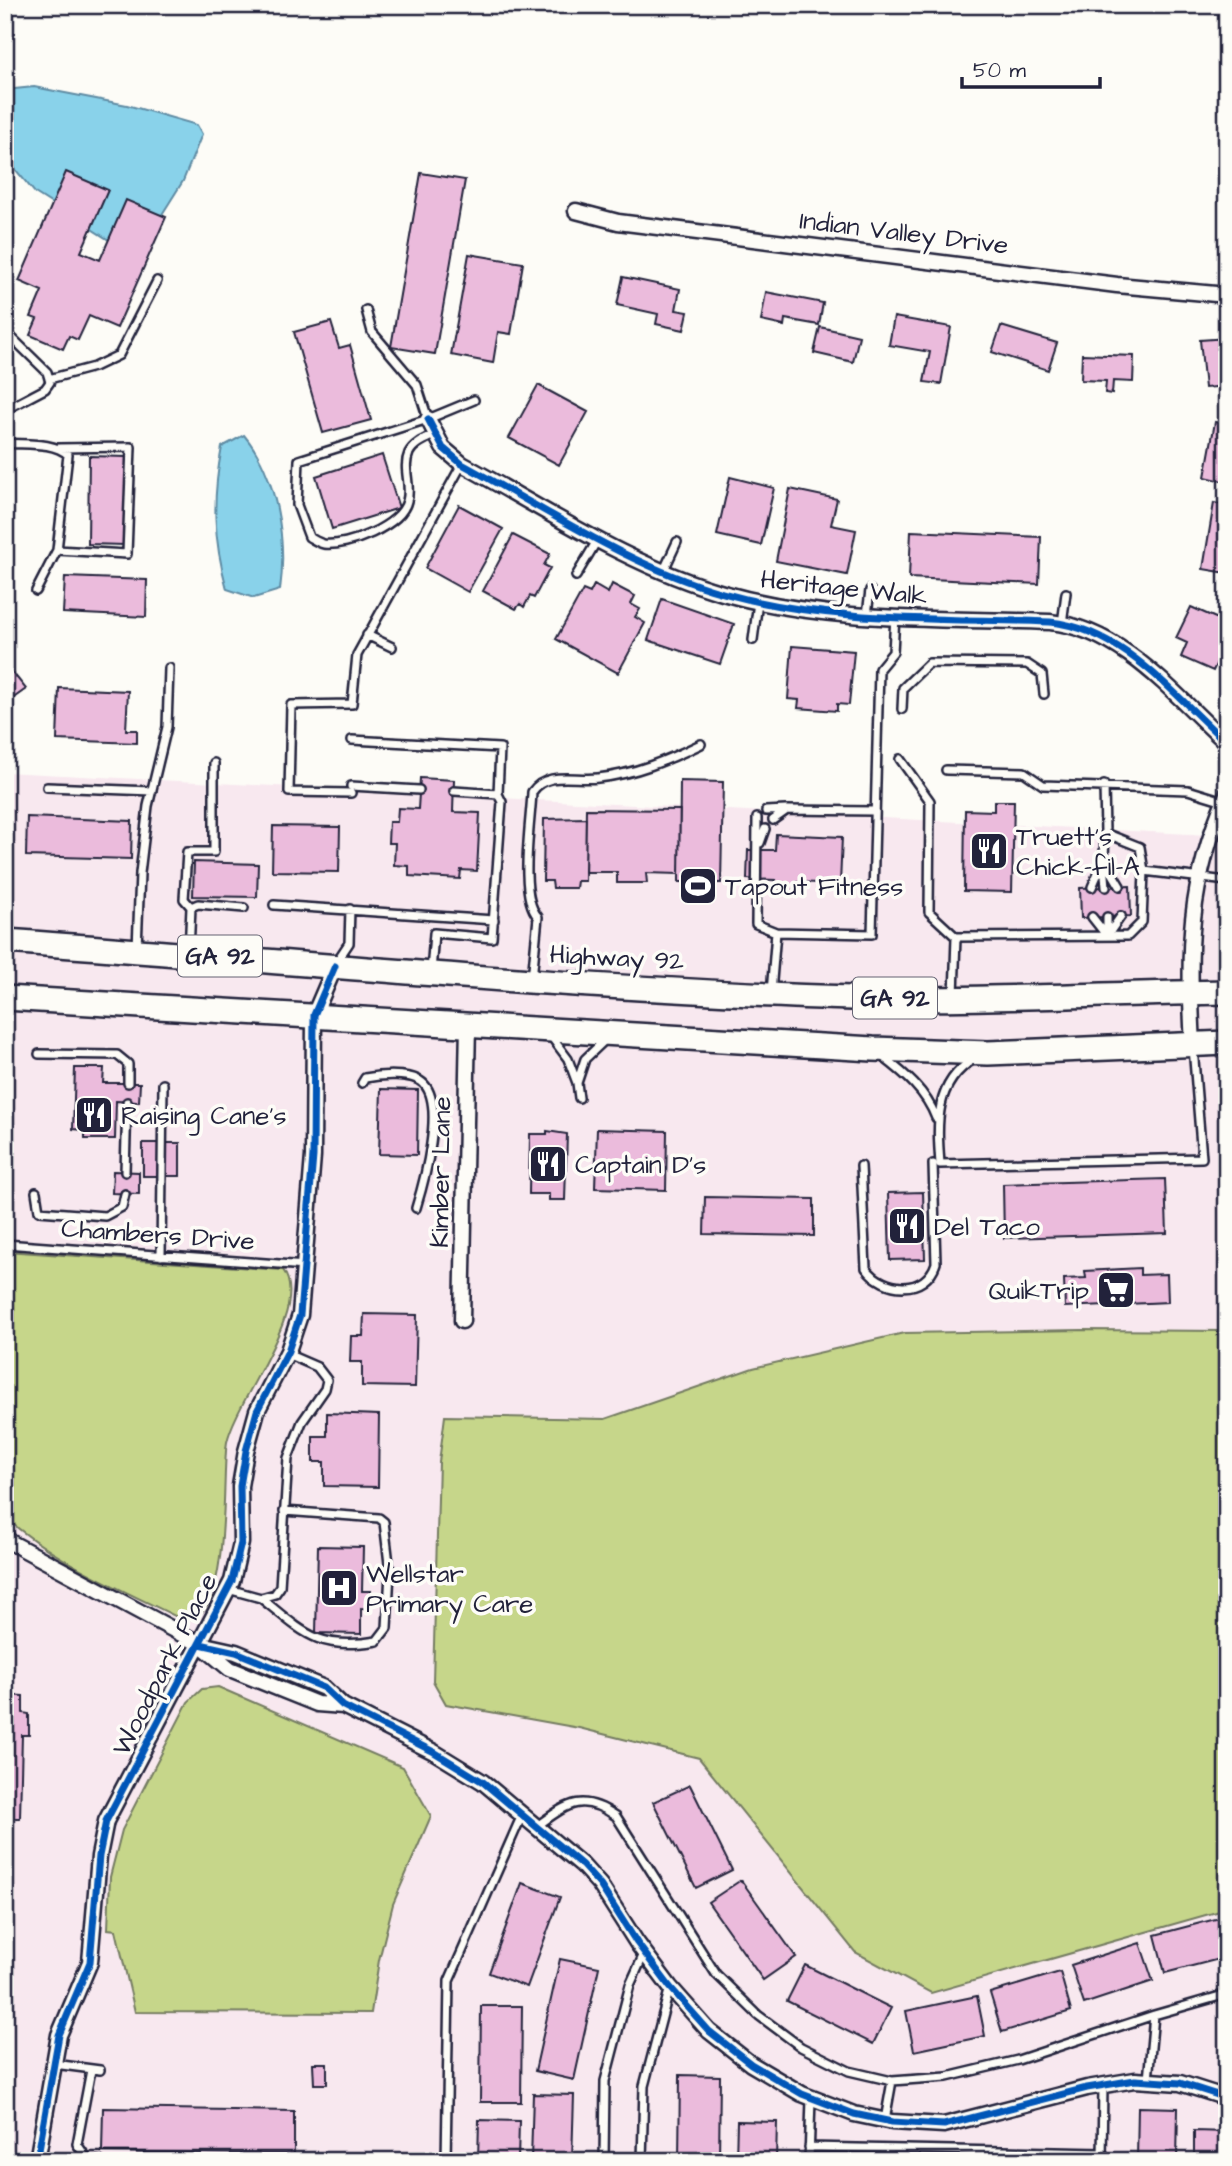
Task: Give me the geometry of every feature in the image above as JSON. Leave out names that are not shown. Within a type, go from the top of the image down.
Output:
[{"type":"main road","name":"Highway 92","points":[[5,941],[532,979],[771,993],[953,998],[1227,992]]},
{"type":"main road","name":"GA 92","points":[[5,998],[468,1024],[613,1035],[988,1054],[1227,1043]]},
{"type":"street","name":"Indian Valley Drive","points":[[576,211],[618,222],[1117,285],[1227,295]]},
{"type":"street","name":"Heritage Walk","points":[[428,419],[449,455],[461,464],[598,538],[664,570],[721,592],[819,612],[1062,624],[1083,628],[1126,651],[1227,743]]},
{"type":"street","points":[[1193,1046],[1190,922],[1198,877],[1225,797]]},
{"type":"street","name":"Woodpark Place","points":[[37,2161],[62,2022],[90,1962],[95,1929],[96,1884],[106,1821],[228,1589],[241,1543],[240,1486],[246,1451],[257,1410],[286,1354],[300,1315],[307,1266],[313,1156],[314,1015],[335,965]]},
{"type":"street","name":"Kimber Lane","points":[[462,1321],[468,1024]]},
{"type":"street","points":[[5,1536],[10,1542],[138,1614],[200,1644],[230,1669],[317,1704],[343,1706],[434,1752],[483,1782],[565,1848],[600,1885],[670,1987],[709,2031],[751,2064],[811,2097],[854,2114],[885,2120],[944,2125],[1103,2085],[1148,2080],[1180,2083],[1227,2098]]},
{"type":"lane","points":[[49,379],[94,367],[119,355],[157,281]]},
{"type":"lane","points":[[366,310],[372,332],[417,385],[428,419]]},
{"type":"lane","points":[[5,331],[49,379]]},
{"type":"lane","points":[[5,410],[45,389],[49,379]]},
{"type":"lane","points":[[436,434],[414,445],[409,454],[406,466],[409,489],[401,515],[387,527],[324,544],[309,537],[303,528],[296,495],[299,460],[428,419],[474,400]]},
{"type":"lane","points":[[5,443],[59,448],[131,447],[127,554],[57,550]]},
{"type":"lane","points":[[36,591],[57,550],[68,455],[59,448]]},
{"type":"lane","points":[[419,790],[289,792],[291,705],[352,704],[355,662],[367,635],[461,464]]},
{"type":"lane","points":[[576,576],[598,538]]},
{"type":"lane","points":[[664,570],[677,542]]},
{"type":"lane","points":[[867,615],[870,590]]},
{"type":"lane","points":[[1062,624],[1066,593]]},
{"type":"lane","points":[[753,640],[758,601]]},
{"type":"lane","points":[[757,818],[759,847],[756,924],[776,932],[872,934],[879,669],[893,652],[895,616]]},
{"type":"lane","points":[[367,635],[393,647]]},
{"type":"lane","points":[[902,709],[903,688],[929,663],[1027,664],[1042,674],[1044,694]]},
{"type":"lane","points":[[137,949],[140,873],[152,791],[167,727],[169,668]]},
{"type":"lane","points":[[352,740],[500,748],[498,794],[502,802],[492,938],[433,933],[431,972]]},
{"type":"lane","points":[[532,979],[538,917],[531,910],[528,870],[532,792],[538,783],[553,778],[596,778],[628,772],[657,765],[701,744]]},
{"type":"lane","points":[[900,759],[930,802],[929,912],[956,937],[1128,936],[1142,922],[1144,871],[1140,847],[1105,833]]},
{"type":"lane","points":[[189,953],[191,907],[184,899],[187,852],[214,852],[214,763]]},
{"type":"lane","points":[[946,770],[1024,772],[1043,785],[1104,785],[1188,790],[1225,797]]},
{"type":"lane","points":[[1104,785],[1106,887]]},
{"type":"lane","points":[[47,787],[152,791]]},
{"type":"lane","points":[[454,791],[498,794]]},
{"type":"lane","points":[[772,820],[787,810]]},
{"type":"lane","points":[[766,811],[874,811]]},
{"type":"lane","points":[[759,847],[765,829]]},
{"type":"lane","points":[[1104,859],[1120,886]]},
{"type":"lane","points":[[1092,887],[1104,859]]},
{"type":"lane","points":[[1144,871],[1227,881]]},
{"type":"lane","points":[[191,907],[198,904],[244,908]]},
{"type":"lane","points":[[274,905],[494,920]]},
{"type":"lane","points":[[335,965],[349,943],[350,909]]},
{"type":"lane","points":[[1107,936],[1121,916]]},
{"type":"lane","points":[[1092,917],[1107,936]]},
{"type":"lane","points":[[1107,917],[1107,936]]},
{"type":"lane","points":[[771,993],[776,932]]},
{"type":"lane","points":[[953,998],[956,937]]},
{"type":"lane","points":[[541,1030],[558,1045],[574,1071],[579,1098]]},
{"type":"lane","points":[[577,1083],[585,1059],[594,1048],[613,1035]]},
{"type":"lane","points":[[988,1054],[973,1059],[958,1072],[941,1101],[937,1122],[940,1164],[1202,1158],[1193,1046]]},
{"type":"lane","points":[[873,1049],[914,1083],[928,1101],[937,1122]]},
{"type":"lane","points":[[39,1054],[117,1055],[128,1064],[128,1083]]},
{"type":"lane","points":[[362,1083],[365,1078],[373,1076],[411,1077],[424,1083],[428,1091],[432,1104],[429,1155],[416,1208]]},
{"type":"lane","points":[[160,1256],[163,1084]]},
{"type":"lane","points":[[125,1172],[127,1102]]},
{"type":"lane","points":[[860,1166],[866,1268],[875,1280],[885,1285],[920,1285],[932,1275],[936,1262],[933,1164]]},
{"type":"lane","points":[[36,1192],[39,1211],[105,1216],[122,1207],[125,1194]]},
{"type":"lane","name":"Chambers Drive","points":[[5,1244],[307,1266]]},
{"type":"lane","points":[[261,1598],[275,1594],[280,1587],[288,1458],[302,1422],[325,1389],[327,1380],[317,1367],[286,1354]]},
{"type":"lane","points":[[228,1589],[261,1598],[315,1640],[341,1644],[366,1643],[377,1641],[387,1628],[390,1572],[384,1522],[379,1518],[284,1511]]},
{"type":"lane","points":[[537,1826],[568,1805],[582,1801],[600,1804],[616,1816],[716,1974],[758,2015],[801,2047],[849,2071],[892,2081],[947,2077],[1018,2060],[1227,1994]]},
{"type":"lane","points":[[446,2161],[449,1980],[522,1815]]},
{"type":"lane","points":[[604,2161],[605,2081],[630,1985],[645,1953]]},
{"type":"lane","points":[[642,2161],[644,2086],[670,1987]]},
{"type":"lane","points":[[1148,2080],[1154,2015]]},
{"type":"lane","points":[[53,2064],[100,2070]]},
{"type":"lane","points":[[91,2070],[77,2144],[88,2160],[100,2161]]},
{"type":"lane","points":[[885,2120],[892,2081]]},
{"type":"lane","points":[[810,2147],[1102,2157],[1103,2085]]},
{"type":"lane","points":[[809,2161],[811,2097]]},
{"type":"shaded area","points":[[5,772],[1227,836],[1227,1331],[904,1333],[753,1368],[605,1419],[445,1416],[439,1462],[433,1681],[579,1728],[699,1758],[855,1952],[931,1993],[1227,1909],[1227,2161],[5,2161]]},
{"type":"green space","points":[[5,1251],[283,1270],[289,1287],[288,1307],[280,1330],[233,1424],[227,1442],[224,1515],[217,1576],[209,1601],[198,1616],[181,1619],[89,1574],[45,1548],[5,1517]]},
{"type":"green space","points":[[1227,1331],[1227,1909],[931,1993],[855,1952],[699,1758],[579,1728],[446,1704],[433,1681],[439,1462],[445,1416],[605,1419],[753,1368],[904,1333]]},
{"type":"green space","points":[[218,1687],[403,1767],[431,1816],[393,1904],[379,1960],[371,2013],[135,2012],[116,1930],[108,1929],[110,1877],[122,1830],[188,1702],[202,1689]]},
{"type":"water","points":[[34,87],[127,105],[197,125],[202,134],[183,181],[161,216],[109,240],[35,193],[5,157],[5,90]]},
{"type":"water","points":[[244,435],[265,469],[272,488],[282,550],[280,590],[254,598],[227,589],[217,535],[215,501],[222,447]]},
{"type":"building","points":[[66,172],[108,190],[81,252],[100,260],[126,200],[166,217],[117,328],[89,316],[78,340],[69,336],[63,349],[30,335],[37,319],[31,317],[42,291],[19,281]]},
{"type":"building","points":[[421,173],[465,180],[435,354],[391,347]]},
{"type":"building","points":[[469,254],[523,263],[511,334],[498,332],[493,363],[451,355]]},
{"type":"building","points":[[623,277],[680,289],[676,310],[688,312],[684,330],[656,324],[658,314],[617,305]]},
{"type":"building","points":[[766,292],[823,303],[819,325],[785,319],[784,326],[761,321]]},
{"type":"building","points":[[894,317],[951,327],[941,384],[924,382],[930,352],[889,345]]},
{"type":"building","points":[[331,322],[339,348],[350,345],[371,420],[323,433],[294,332]]},
{"type":"building","points":[[1001,326],[1057,343],[1048,370],[992,352]]},
{"type":"building","points":[[820,327],[859,336],[853,362],[814,353]]},
{"type":"building","points":[[1227,338],[1227,386],[1205,388],[1200,340]]},
{"type":"building","points":[[1082,354],[1134,356],[1133,382],[1113,381],[1112,394],[1105,393],[1106,381],[1081,380]]},
{"type":"building","points":[[538,385],[588,412],[559,465],[509,438]]},
{"type":"building","points":[[1215,422],[1227,424],[1227,482],[1205,477]]},
{"type":"building","points":[[382,455],[399,508],[332,529],[316,476]]},
{"type":"building","points":[[89,456],[127,457],[125,545],[88,544]]},
{"type":"building","points":[[730,477],[774,488],[761,545],[717,535]]},
{"type":"building","points":[[790,489],[837,499],[831,525],[856,530],[847,575],[776,561]]},
{"type":"building","points":[[1214,503],[1227,505],[1227,573],[1203,569]]},
{"type":"building","points":[[459,505],[503,529],[468,592],[425,568]]},
{"type":"building","points":[[911,531],[1041,537],[1039,584],[909,578]]},
{"type":"building","points":[[513,535],[550,554],[544,565],[550,568],[534,598],[530,596],[524,607],[520,604],[516,609],[483,591]]},
{"type":"building","points":[[65,577],[147,580],[146,617],[63,613]]},
{"type":"building","points":[[612,584],[635,596],[631,604],[640,609],[635,617],[645,623],[618,673],[556,639],[583,590],[590,593],[594,585],[608,593]]},
{"type":"building","points":[[662,599],[734,624],[720,664],[648,640]]},
{"type":"building","points":[[1191,607],[1227,623],[1227,641],[1213,671],[1181,657],[1187,643],[1176,638]]},
{"type":"building","points":[[792,646],[854,651],[849,705],[837,704],[837,711],[798,708],[799,700],[788,699]]},
{"type":"building","points":[[5,663],[26,689],[5,704]]},
{"type":"building","points":[[59,688],[128,691],[126,730],[137,730],[137,743],[57,740]]},
{"type":"building","points":[[420,778],[454,780],[453,812],[480,813],[477,871],[461,870],[460,879],[409,876],[409,866],[394,865],[395,843],[388,843],[389,822],[397,822],[398,808],[418,809]]},
{"type":"building","points":[[680,781],[723,782],[721,883],[713,883],[712,890],[688,889],[688,882],[679,882]]},
{"type":"building","name":"Truett's Chick-fil-A","points":[[994,801],[1014,801],[1012,892],[964,891],[965,810],[994,811]]},
{"type":"building","points":[[586,809],[680,810],[679,874],[646,873],[647,883],[617,883],[617,872],[585,872]]},
{"type":"building","points":[[27,817],[132,821],[131,859],[26,856]]},
{"type":"building","points":[[586,818],[585,881],[577,881],[576,888],[553,888],[552,881],[543,881],[544,819]]},
{"type":"building","points":[[273,826],[340,827],[339,872],[272,871]]},
{"type":"building","points":[[776,834],[842,837],[840,884],[797,882],[797,891],[774,890],[775,880],[747,879],[748,850],[775,850]]},
{"type":"building","points":[[194,862],[258,864],[257,897],[193,896]]},
{"type":"building","points":[[1130,886],[1131,916],[1081,918],[1080,888]]},
{"type":"building","name":"Raising Cane's","points":[[75,1068],[104,1068],[103,1083],[140,1083],[139,1102],[116,1101],[115,1139],[85,1139],[85,1130],[73,1129]]},
{"type":"building","points":[[381,1089],[418,1090],[417,1155],[379,1154]]},
{"type":"building","points":[[597,1129],[667,1131],[666,1190],[595,1188]]},
{"type":"building","name":"Captain D's","points":[[547,1131],[567,1134],[565,1200],[549,1200],[549,1194],[529,1194],[530,1134],[547,1134]]},
{"type":"building","points":[[143,1143],[180,1143],[180,1176],[143,1176]]},
{"type":"building","points":[[113,1171],[139,1172],[139,1194],[112,1193]]},
{"type":"building","name":"QuikTrip","points":[[1165,1179],[1167,1233],[1004,1238],[1003,1184]]},
{"type":"building","name":"Del Taco","points":[[923,1192],[925,1259],[890,1260],[888,1193]]},
{"type":"building","points":[[705,1197],[814,1199],[814,1236],[704,1234]]},
{"type":"building","name":"QuikTrip","points":[[1140,1268],[1140,1275],[1167,1274],[1168,1302],[1065,1307],[1064,1279],[1086,1278],[1085,1271]]},
{"type":"building","points":[[364,1314],[417,1315],[415,1387],[362,1386],[362,1362],[350,1362],[351,1336],[363,1336]]},
{"type":"building","points":[[327,1413],[379,1415],[378,1487],[324,1486],[324,1462],[313,1462],[313,1436],[327,1436]]},
{"type":"building","points":[[318,1546],[363,1547],[362,1591],[371,1591],[370,1609],[361,1608],[361,1634],[316,1633]]},
{"type":"building","points":[[5,1695],[23,1696],[23,1713],[29,1714],[29,1735],[22,1735],[20,1818],[5,1818]]},
{"type":"building","points":[[690,1785],[732,1870],[696,1888],[653,1802]]},
{"type":"building","points":[[741,1880],[796,1957],[763,1980],[708,1902]]},
{"type":"building","points":[[522,1883],[560,1897],[527,1987],[489,1973]]},
{"type":"building","points":[[1227,1916],[1227,1957],[1165,1973],[1155,1935]]},
{"type":"building","points":[[1140,1943],[1153,1981],[1084,2004],[1071,1965]]},
{"type":"building","points":[[560,1959],[599,1967],[574,2080],[535,2071]]},
{"type":"building","points":[[805,1965],[891,2008],[873,2044],[787,2001]]},
{"type":"building","points":[[1060,1972],[1071,2011],[1002,2032],[990,1993]]},
{"type":"building","points":[[977,1996],[985,2036],[914,2051],[906,2011]]},
{"type":"building","points":[[481,2006],[522,2006],[521,2102],[480,2102]]},
{"type":"building","points":[[313,2063],[327,2063],[327,2084],[314,2084]]},
{"type":"building","points":[[680,2075],[720,2076],[719,2161],[679,2161]]},
{"type":"building","points":[[533,2094],[574,2095],[572,2161],[531,2161]]},
{"type":"building","points":[[1138,2107],[1178,2108],[1177,2161],[1137,2161]]},
{"type":"building","points":[[103,2108],[294,2111],[294,2154],[102,2152]]},
{"type":"building","points":[[479,2120],[519,2121],[518,2161],[478,2161]]},
{"type":"building","points":[[737,2121],[777,2122],[776,2161],[736,2161]]},
{"type":"building","points":[[1194,2131],[1227,2132],[1227,2161],[1194,2161]]},
{"type":"cycle path","points":[[428,419],[443,448],[462,464],[589,536],[689,582],[763,603],[803,610],[885,617],[1050,622],[1076,627],[1101,637],[1124,651],[1167,686],[1227,743]]},
{"type":"cycle path","points":[[37,2161],[59,2035],[90,1962],[99,1856],[106,1821],[232,1581],[241,1543],[240,1486],[246,1451],[257,1411],[288,1351],[300,1315],[313,1156],[314,1015],[335,966]]},
{"type":"cycle path","points":[[200,1644],[236,1652],[324,1688],[343,1706],[434,1752],[483,1782],[582,1865],[600,1885],[637,1943],[670,1987],[709,2031],[751,2064],[802,2094],[854,2114],[892,2122],[944,2125],[1087,2088],[1135,2080],[1180,2083],[1227,2098]]},
{"type":"place","name":"Truett's Chick-fil-A","points":[[989,851]]},
{"type":"place","name":"Tapout Fitness","points":[[698,886]]},
{"type":"place","name":"Raising Cane's","points":[[94,1115]]},
{"type":"place","name":"Captain D's","points":[[548,1164]]},
{"type":"place","name":"Del Taco","points":[[907,1226]]},
{"type":"place","name":"QuikTrip","points":[[1116,1290]]},
{"type":"place","name":"Wellstar Primary Care","points":[[339,1588]]}]
